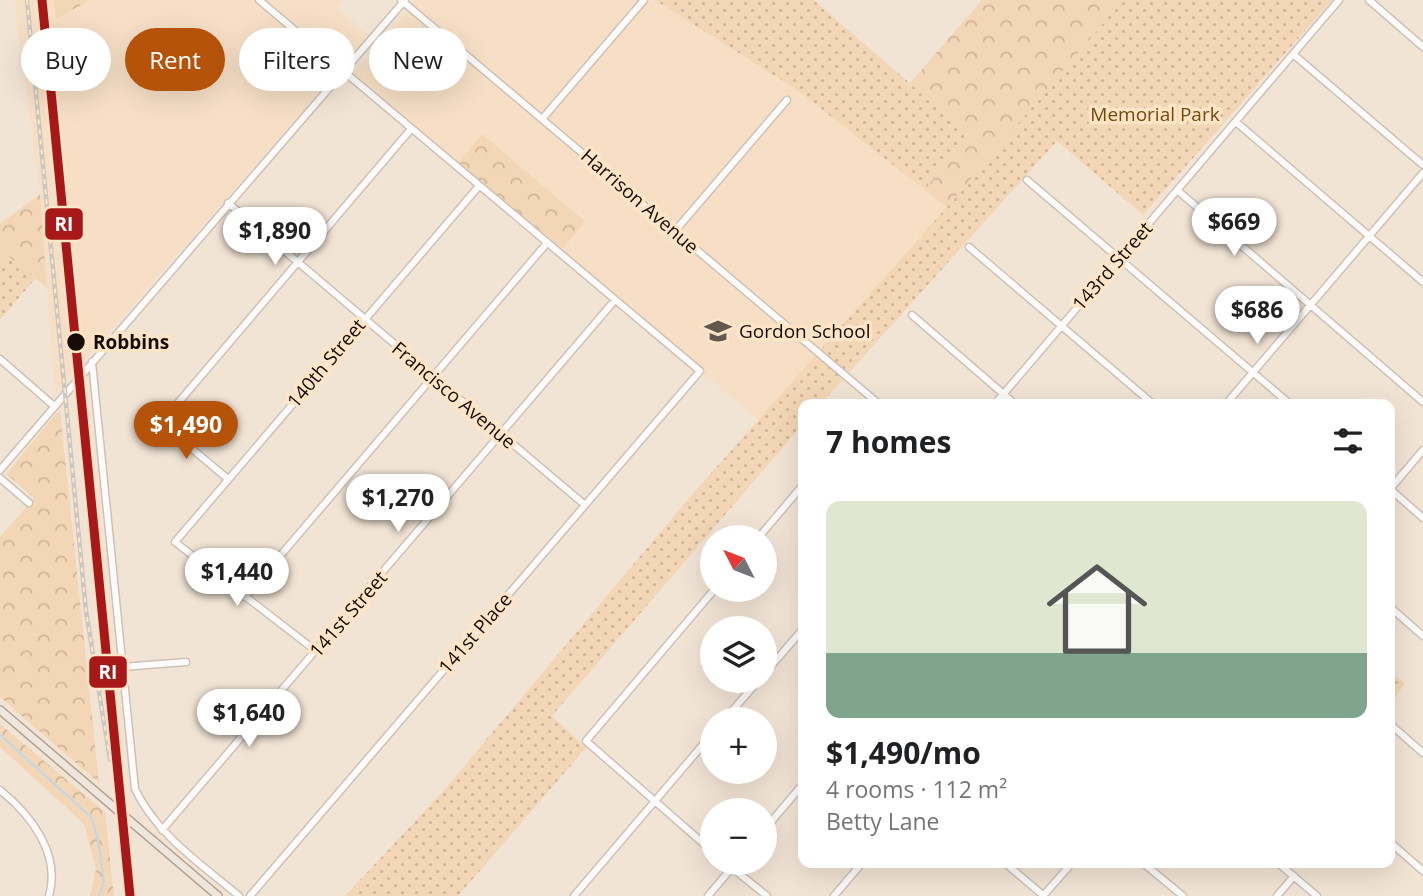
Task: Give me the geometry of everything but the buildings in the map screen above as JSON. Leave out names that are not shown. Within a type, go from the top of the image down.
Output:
[{"type":"main road","points":[[0,710],[218,896]]},
{"type":"street","points":[[258,0],[291,28]]},
{"type":"street","points":[[543,118],[644,0]]},
{"type":"street","name":"143rd Street","points":[[999,399],[1339,0]]},
{"type":"street","points":[[1369,0],[1423,47]]},
{"type":"street","points":[[355,58],[403,1]]},
{"type":"street","name":"Harrison Avenue","points":[[403,1],[873,399]]},
{"type":"street","points":[[1293,54],[1423,165]]},
{"type":"street","points":[[355,82],[615,300]]},
{"type":"street","points":[[0,470],[326,91]]},
{"type":"street","points":[[675,232],[787,100]]},
{"type":"street","points":[[1236,122],[1423,282]]},
{"type":"street","points":[[228,479],[161,423],[411,129]]},
{"type":"street","points":[[1230,399],[1423,173]]},
{"type":"street","points":[[1027,180],[1284,399]]},
{"type":"street","name":"140th Street","points":[[245,597],[175,542],[479,186]]},
{"type":"street","points":[[1177,190],[1423,402]]},
{"type":"street","name":"Francisco Avenue","points":[[228,203],[585,505]]},
{"type":"street","points":[[316,651],[245,597],[548,243]]},
{"type":"street","points":[[969,247],[1147,399]]},
{"type":"street","name":"141st Place","points":[[250,896],[700,371],[615,300]]},
{"type":"street","name":"141st Street","points":[[162,830],[615,300]]},
{"type":"street","points":[[912,315],[1010,399]]},
{"type":"street","points":[[0,359],[54,406]]},
{"type":"street","points":[[92,362],[135,789],[145,811],[162,830],[239,896]]},
{"type":"street","points":[[1395,483],[1423,450]]},
{"type":"street","points":[[0,478],[29,503]]},
{"type":"street","points":[[769,525],[798,491]]},
{"type":"street","points":[[1395,493],[1423,518]]},
{"type":"street","points":[[700,841],[586,741],[704,602]]},
{"type":"street","points":[[1395,611],[1423,636]]},
{"type":"street","points":[[777,660],[798,635]]},
{"type":"street","points":[[122,667],[186,662]]},
{"type":"street","points":[[735,707],[748,693]]},
{"type":"street","points":[[1395,728],[1423,753]]},
{"type":"street","points":[[574,896],[700,748]]},
{"type":"street","points":[[0,790],[35,827],[47,847],[51,868],[48,896]]},
{"type":"street","points":[[777,815],[798,790]]},
{"type":"street","points":[[1395,846],[1423,871]]},
{"type":"street","points":[[834,896],[858,868]]},
{"type":"street","points":[[1011,868],[1044,896],[1068,868]]},
{"type":"street","points":[[1149,868],[1183,896]]},
{"type":"street","points":[[1284,868],[1317,896]]},
{"type":"street","points":[[708,896],[723,875]]},
{"type":"street","points":[[743,875],[767,896]]},
{"type":"street","points":[[1277,896],[1294,876]]},
{"type":"shaded area","points":[[14,0],[54,0],[57,19],[90,0],[342,0],[336,7],[369,35],[355,51],[355,28],[239,28],[239,91],[320,91],[55,394],[40,194],[26,91],[111,91],[111,28],[21,28],[21,52]]},
{"type":"shaded area","points":[[416,0],[655,0],[797,90],[947,207],[760,421],[559,253],[585,220],[483,135],[455,166],[355,82],[355,72],[369,56],[369,91],[467,91],[467,28],[392,28]]},
{"type":"green space","points":[[54,0],[90,0],[56,19]]},
{"type":"green space","points":[[655,0],[814,0],[967,133],[925,190],[797,90]]},
{"type":"green space","points":[[982,0],[1123,0],[947,207],[925,190],[967,133],[910,83]]},
{"type":"green space","name":"Memorial Park","points":[[1123,0],[1332,0],[1143,215],[1057,141],[825,399],[798,399],[798,430],[716,525],[700,525],[700,544],[552,716],[586,748],[458,896],[345,896],[446,788],[683,505],[947,207]]},
{"type":"green space","points":[[482,134],[585,221],[563,249],[458,163]]},
{"type":"green space","points":[[40,194],[47,288],[7,255],[0,262],[0,224]]},
{"type":"green space","points":[[7,255],[35,279],[0,320],[0,262]]},
{"type":"green space","points":[[60,409],[99,783],[0,697],[0,537],[34,498],[6,474]]},
{"type":"green space","points":[[1395,675],[1405,684],[1395,697]]},
{"type":"green space","points":[[0,724],[105,812],[114,896],[90,896],[96,869],[84,824],[0,747]]},
{"type":"waterway","points":[[0,735],[91,817],[98,839],[104,882],[99,896]]},
{"type":"railway","points":[[27,0],[86,611],[110,760]]},
{"type":"transit line","name":"RI","points":[[42,0],[130,896]]},
{"type":"place","name":"Gordon School","points":[[718,331]]},
{"type":"place","name":"Robbins","points":[[76,342]]}]
